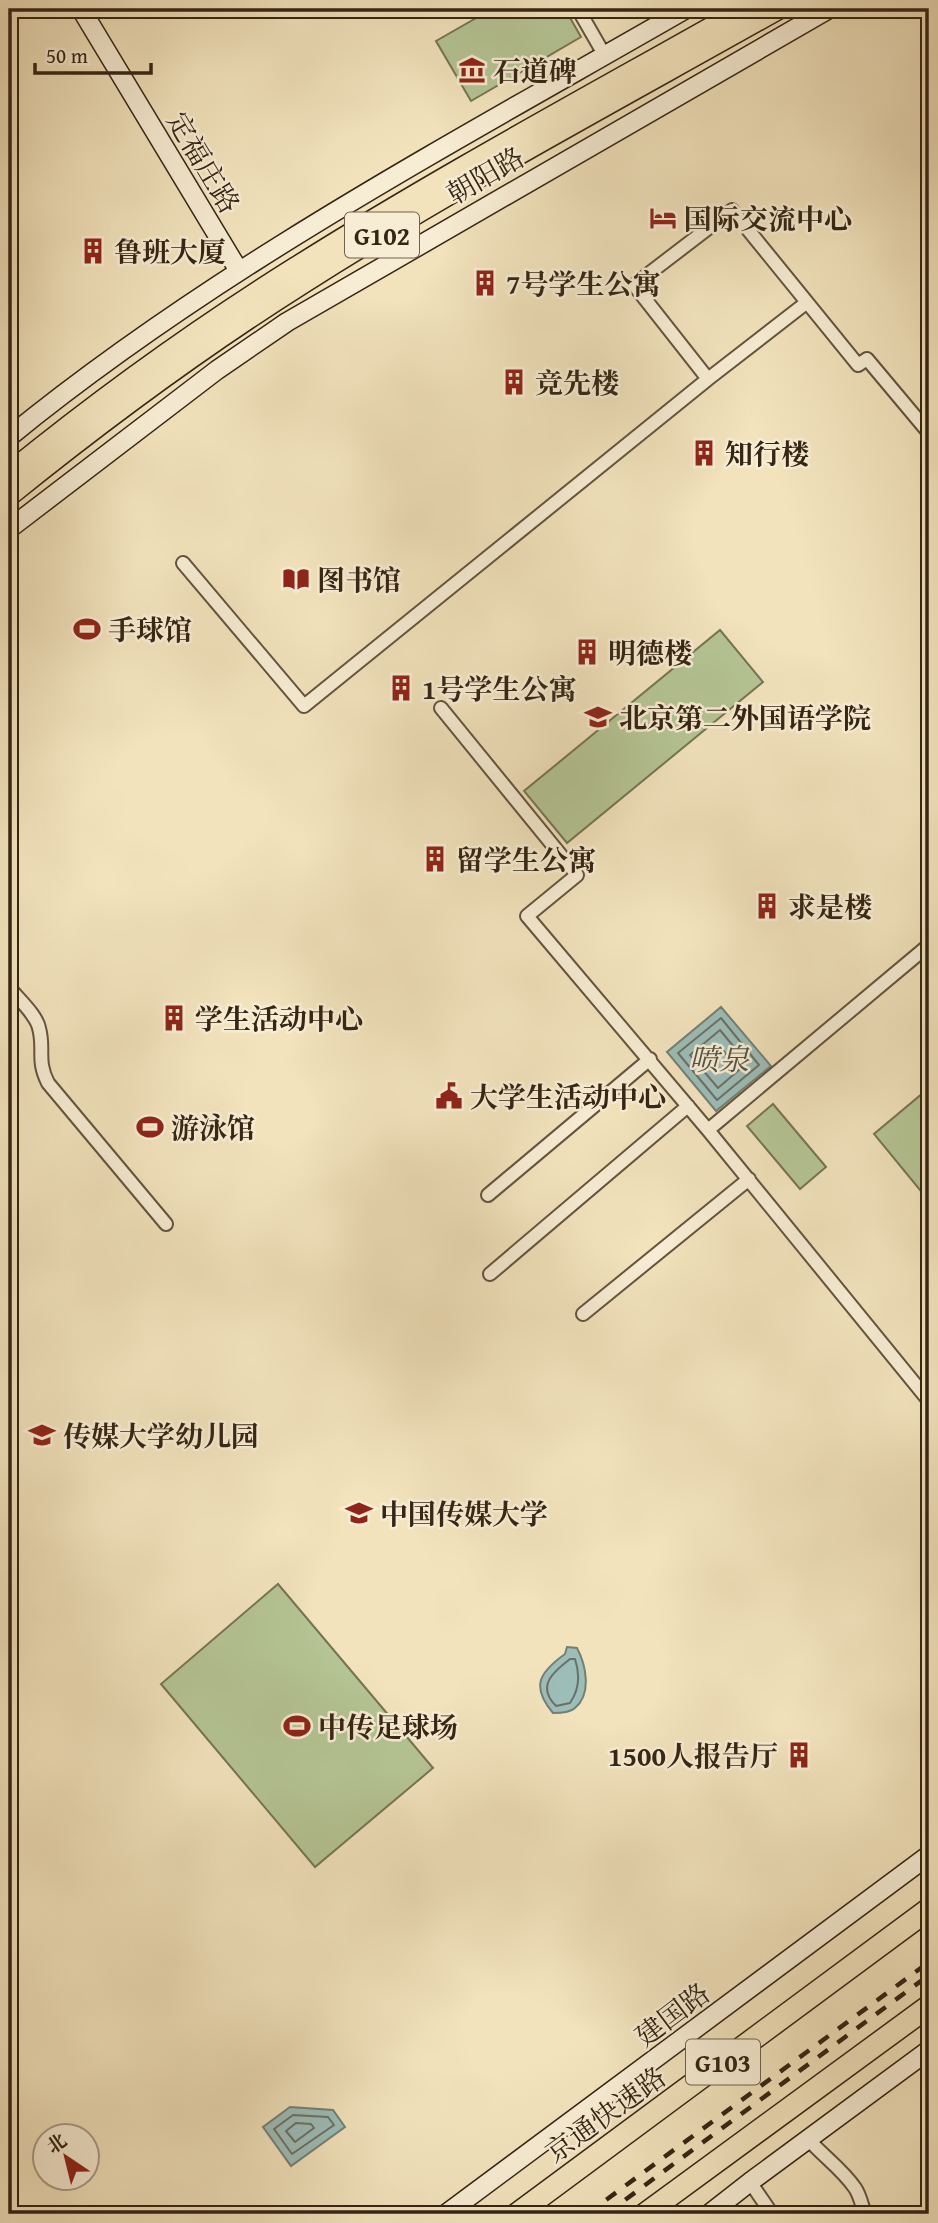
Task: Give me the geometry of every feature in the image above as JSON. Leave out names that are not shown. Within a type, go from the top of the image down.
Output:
[{"type":"highway","name":"朝阳路","points":[[9,474],[161,358],[296,268],[430,188],[745,9]]},
{"type":"highway","name":"朝阳路","points":[[9,495],[170,371],[305,281],[456,191],[777,9]]},
{"type":"highway","name":"京通快速路","points":[[516,2214],[929,1909]]},
{"type":"highway","name":"G103","points":[[645,2214],[929,2006]]},
{"type":"street","name":"定福庄路","points":[[81,9],[239,271]]},
{"type":"street","points":[[578,9],[605,56]]},
{"type":"street","name":"朝阳路","points":[[9,437],[71,386],[239,271],[405,171],[687,9]]},
{"type":"street","points":[[791,9],[801,24]]},
{"type":"street","name":"朝阳路","points":[[9,529],[217,370],[287,322],[829,9]]},
{"type":"street","points":[[708,379],[634,285],[732,210],[858,365],[867,359],[929,433]]},
{"type":"street","points":[[183,563],[304,706],[806,303]]},
{"type":"street","points":[[440,708],[577,875],[527,916],[650,1059],[929,1401]]},
{"type":"street","points":[[708,1130],[929,945]]},
{"type":"street","points":[[9,987],[37,1022],[40,1030],[41,1066],[48,1083],[166,1224]]},
{"type":"street","points":[[488,1195],[650,1059]]},
{"type":"street","points":[[489,1274],[688,1105]]},
{"type":"street","points":[[583,1314],[749,1179]]},
{"type":"street","name":"建国路","points":[[446,2214],[929,1855]]},
{"type":"street","points":[[709,2214],[929,2050]]},
{"type":"street","points":[[808,2139],[840,2169],[857,2190],[865,2214]]},
{"type":"street","points":[[750,2182],[772,2214]]},
{"type":"green space","points":[[492,9],[565,9],[581,37],[471,101],[436,41]]},
{"type":"green space","points":[[720,630],[763,682],[567,843],[524,791]]},
{"type":"green space","points":[[929,1088],[929,1201],[874,1134]]},
{"type":"green space","points":[[773,1104],[826,1167],[800,1189],[747,1126]]},
{"type":"green space","name":"中传足球场","points":[[278,1584],[433,1768],[315,1867],[161,1684]]},
{"type":"water","name":"喷泉","points":[[721,1007],[771,1066],[716,1111],[667,1052]]},
{"type":"water","points":[[567,1647],[577,1648],[580,1655],[586,1679],[584,1695],[575,1708],[568,1712],[553,1713],[542,1695],[541,1680],[549,1667],[565,1654]]},
{"type":"water","points":[[290,2107],[333,2110],[345,2127],[291,2166],[263,2127]]},
{"type":"railway","points":[[587,2214],[929,1962]]},
{"type":"railway","points":[[606,2214],[929,1975]]},
{"type":"place","name":"石道碑","points":[[472,70]]},
{"type":"place","name":"国际交流中心","points":[[663,218]]},
{"type":"place","name":"鲁班大厦","points":[[93,251]]},
{"type":"place","name":"7号学生公寓","points":[[485,283]]},
{"type":"place","name":"竞先楼","points":[[514,382]]},
{"type":"place","name":"知行楼","points":[[704,453]]},
{"type":"place","name":"图书馆","points":[[296,579]]},
{"type":"place","name":"手球馆","points":[[87,629]]},
{"type":"place","name":"明德楼","points":[[587,652]]},
{"type":"place","name":"1号学生公寓","points":[[401,688]]},
{"type":"place","name":"北京第二外国语学院","points":[[598,717]]},
{"type":"place","name":"留学生公寓","points":[[435,859]]},
{"type":"place","name":"求是楼","points":[[767,906]]},
{"type":"place","name":"学生活动中心","points":[[174,1018]]},
{"type":"place","name":"大学生活动中心","points":[[449,1096]]},
{"type":"place","name":"游泳馆","points":[[150,1127]]},
{"type":"place","name":"传媒大学幼儿园","points":[[42,1435]]},
{"type":"place","name":"中国传媒大学","points":[[359,1513]]},
{"type":"place","name":"中传足球场","points":[[297,1726]]},
{"type":"place","name":"1500人报告厅","points":[[799,1755]]}]
